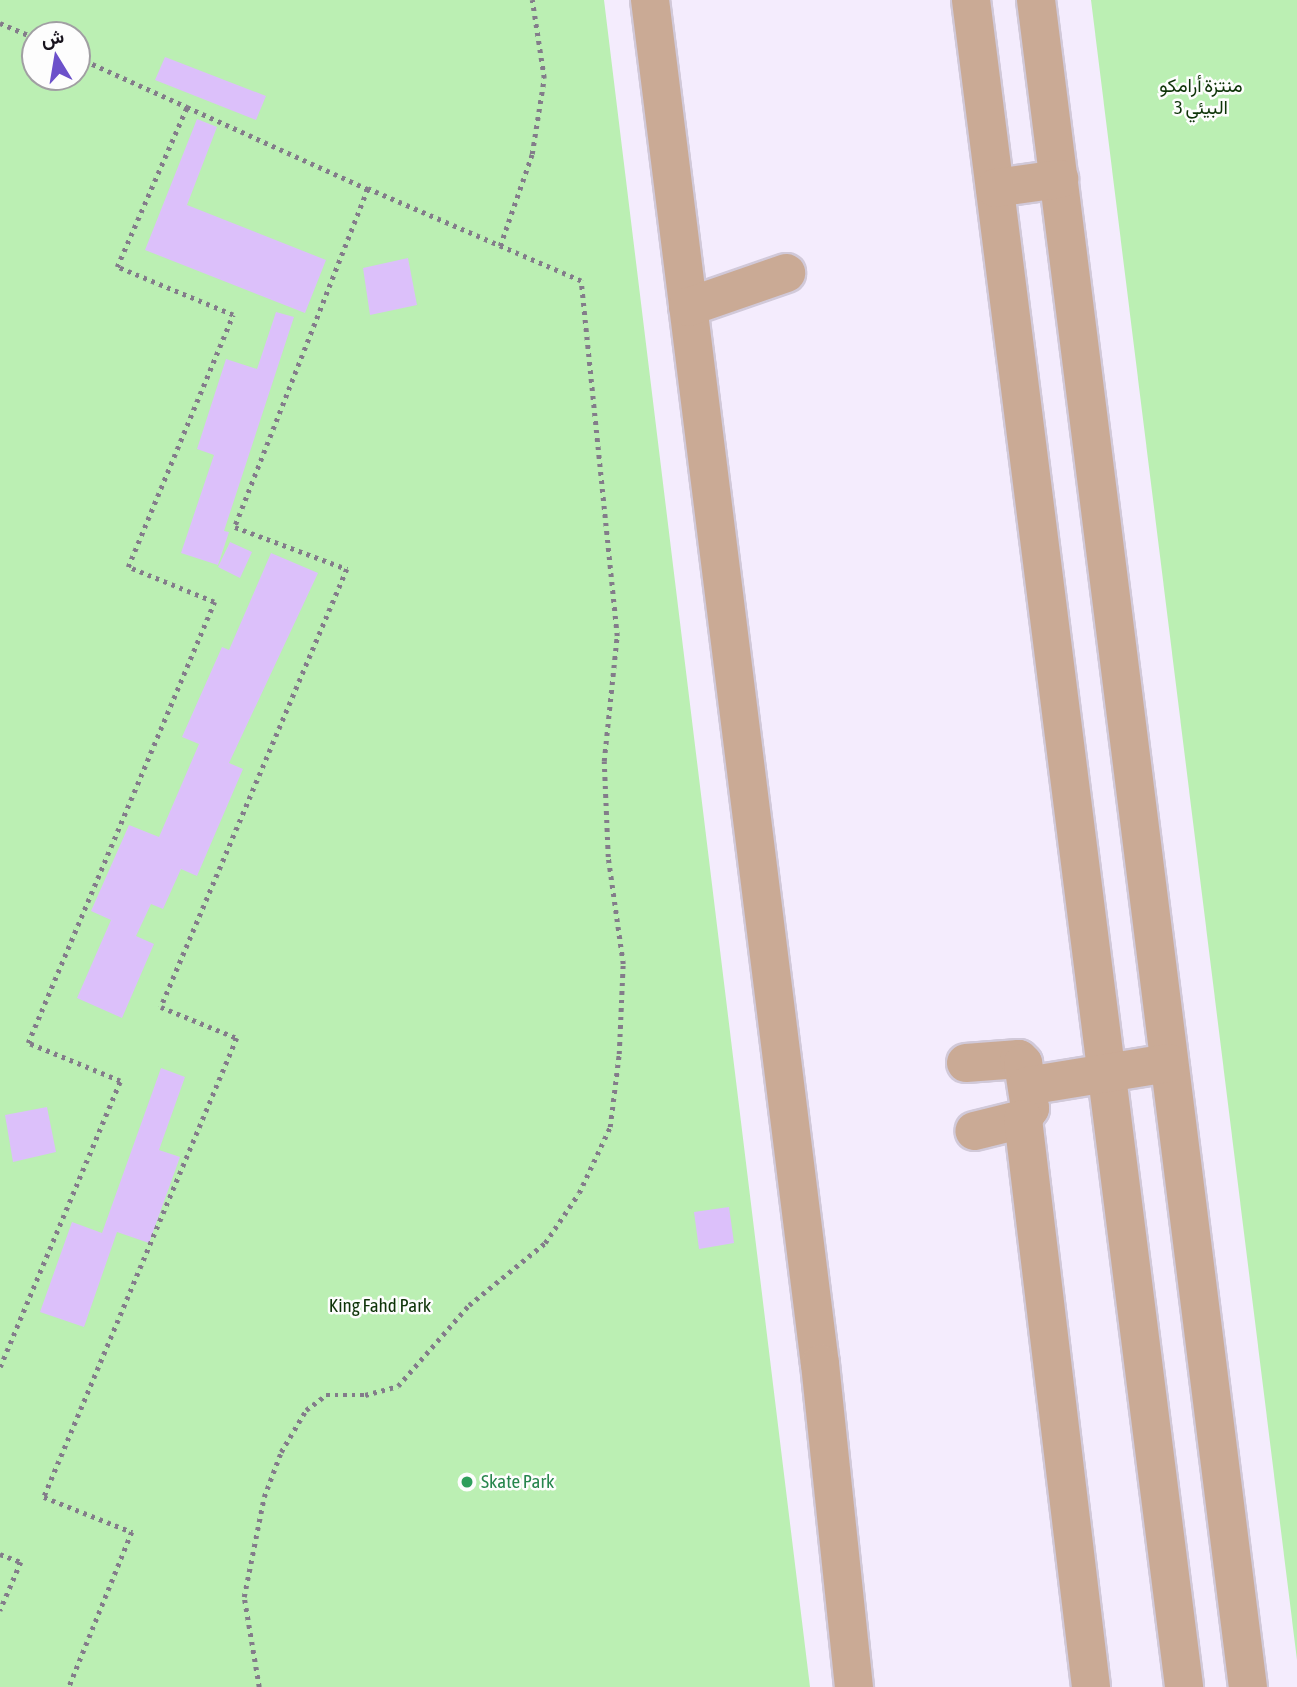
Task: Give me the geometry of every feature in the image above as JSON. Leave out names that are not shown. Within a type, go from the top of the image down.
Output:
[{"type":"street","points":[[650,0],[818,1350],[854,1687]]},
{"type":"street","points":[[971,0],[1184,1687]]},
{"type":"street","points":[[1036,0],[1248,1687]]},
{"type":"street","points":[[995,188],[1059,179]]},
{"type":"street","points":[[688,307],[786,273]]},
{"type":"street","points":[[967,1063],[1019,1059],[1091,1687]]},
{"type":"street","points":[[974,1131],[1025,1102],[1106,1072],[1168,1063]]},
{"type":"path","points":[[500,246],[532,154],[544,78],[532,0]]},
{"type":"path","points":[[0,23],[21,32]]},
{"type":"path","points":[[91,63],[368,189],[582,281],[617,636],[604,761],[608,857],[623,964],[620,1054],[610,1127],[579,1193],[545,1243],[469,1304],[398,1386],[365,1395],[326,1395],[306,1410],[281,1452],[264,1497],[251,1550],[244,1597],[259,1687]]},
{"type":"path","points":[[0,1367],[120,1081],[28,1043],[214,602],[128,567],[233,315],[117,267],[187,107]]},
{"type":"path","points":[[69,1687],[132,1532],[44,1497],[237,1038],[161,1007],[347,569],[235,527],[368,189]]},
{"type":"path","points":[[0,1554],[20,1562],[0,1611]]},
{"type":"green space","name":"King Fahd Park","points":[[0,0],[604,0],[810,1687],[0,1687]]},
{"type":"green space","name":"منتزة أرامكو البيئي 3","points":[[1091,0],[1297,0],[1297,1660]]},
{"type":"building","points":[[165,57],[266,96],[256,120],[155,80]]},
{"type":"building","points":[[197,119],[217,127],[187,205],[326,260],[305,313],[145,250]]},
{"type":"building","points":[[408,258],[417,305],[370,315],[363,268]]},
{"type":"building","points":[[276,312],[294,317],[224,531],[229,532],[218,565],[181,553],[214,455],[197,449],[226,359],[257,369]]},
{"type":"building","points":[[230,542],[252,552],[240,578],[218,567]]},
{"type":"building","points":[[271,553],[318,573],[229,763],[243,769],[197,876],[181,869],[163,909],[151,904],[136,936],[154,944],[122,1018],[77,998],[111,920],[91,911],[129,825],[159,837],[199,744],[182,737],[222,647],[229,650]]},
{"type":"building","points":[[161,1068],[185,1077],[159,1150],[180,1157],[149,1243],[117,1232],[84,1327],[40,1312],[72,1222],[102,1233]]},
{"type":"building","points":[[47,1107],[56,1152],[13,1162],[5,1115]]},
{"type":"building","points":[[729,1207],[734,1243],[699,1249],[694,1212]]},
{"type":"place","name":"Skate Park","points":[[467,1482]]}]
